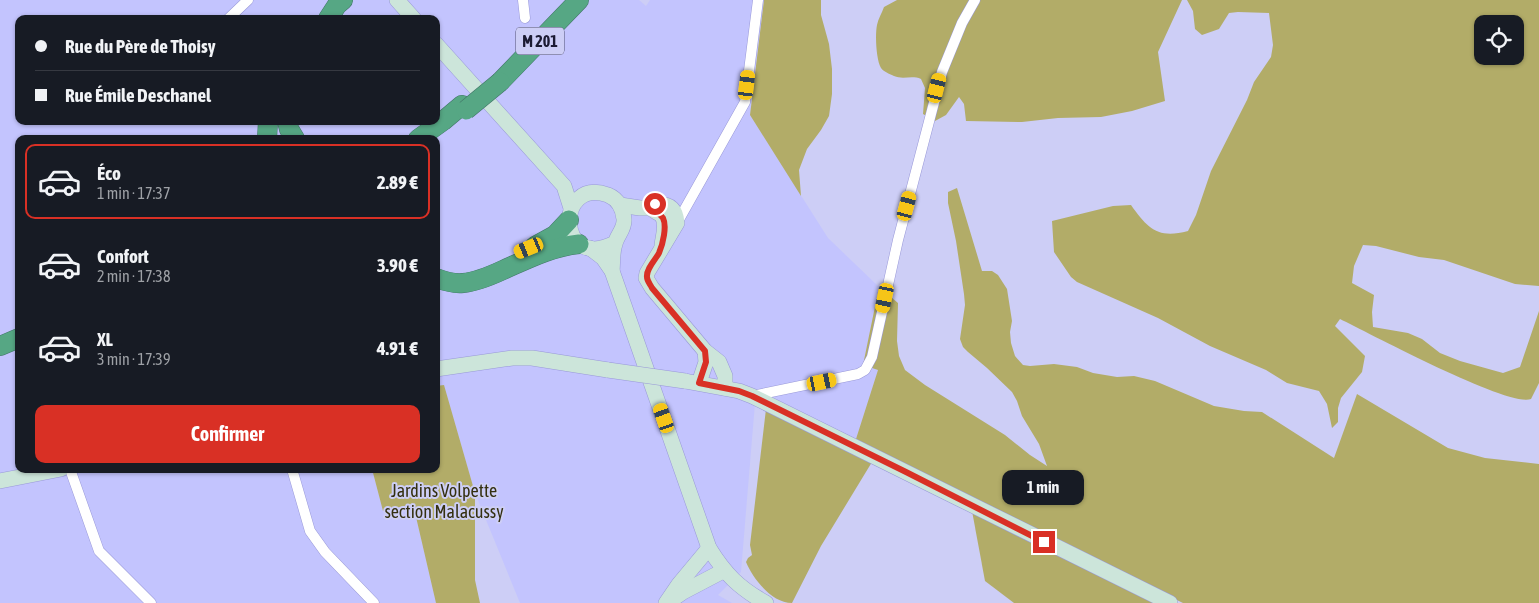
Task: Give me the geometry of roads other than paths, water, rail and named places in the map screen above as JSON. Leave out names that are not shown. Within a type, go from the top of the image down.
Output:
[{"type":"highway","points":[[318,15],[328,0]]},
{"type":"highway","points":[[331,15],[343,0]]},
{"type":"highway","name":"M 201","points":[[497,80],[565,0]]},
{"type":"highway","name":"M 201","points":[[431,135],[497,80],[579,0]]},
{"type":"highway","points":[[440,135],[464,107]]},
{"type":"highway","name":"M 201","points":[[440,123],[464,107]]},
{"type":"highway","points":[[418,135],[436,125]]},
{"type":"highway","name":"M 201","points":[[424,135],[437,125]]},
{"type":"highway","points":[[440,267],[457,272],[474,271],[543,242],[555,235],[570,214]]},
{"type":"highway","points":[[440,280],[462,284],[485,278],[562,246],[585,246]]},
{"type":"highway","points":[[0,346],[15,340]]},
{"type":"highway","points":[[0,356],[15,350]]},
{"type":"main road","points":[[397,0],[410,15]]},
{"type":"main road","points":[[440,48],[564,186],[586,194],[601,193],[610,196],[620,204],[645,208],[660,214],[664,220],[665,230],[660,251]]},
{"type":"main road","points":[[564,186],[570,214],[570,232],[585,246],[603,258],[612,271],[709,548],[723,571],[749,594],[766,603]]},
{"type":"main road","points":[[570,214],[578,199],[586,194]]},
{"type":"main road","points":[[612,271],[615,243],[621,234],[624,220],[620,204]]},
{"type":"main road","points":[[624,220],[655,204],[672,208],[677,215],[677,223],[647,272],[646,278],[652,288],[705,351],[719,362],[725,376],[725,388]]},
{"type":"main road","points":[[585,246],[605,248],[615,243]]},
{"type":"main road","points":[[692,382],[706,362],[705,351]]},
{"type":"main road","points":[[440,368],[512,358],[532,358],[739,391],[1170,603]]},
{"type":"main road","points":[[440,378],[556,361]]},
{"type":"main road","points":[[0,481],[41,473]]},
{"type":"main road","points":[[667,603],[679,584],[709,548]]},
{"type":"main road","points":[[667,603],[683,592],[723,571]]},
{"type":"street","points":[[232,15],[248,0]]},
{"type":"street","points":[[523,0],[525,18]]},
{"type":"street","points":[[677,223],[745,102],[758,0]]},
{"type":"street","points":[[752,396],[858,374],[866,370],[872,357],[898,240],[942,72],[962,24],[975,0]]},
{"type":"street","points":[[71,473],[99,551],[151,603]]},
{"type":"street","points":[[293,473],[310,531],[325,552],[374,603]]},
{"type":"park label","name":"Jardins Volpette section Malacussy","points":[[444,500]]}]
